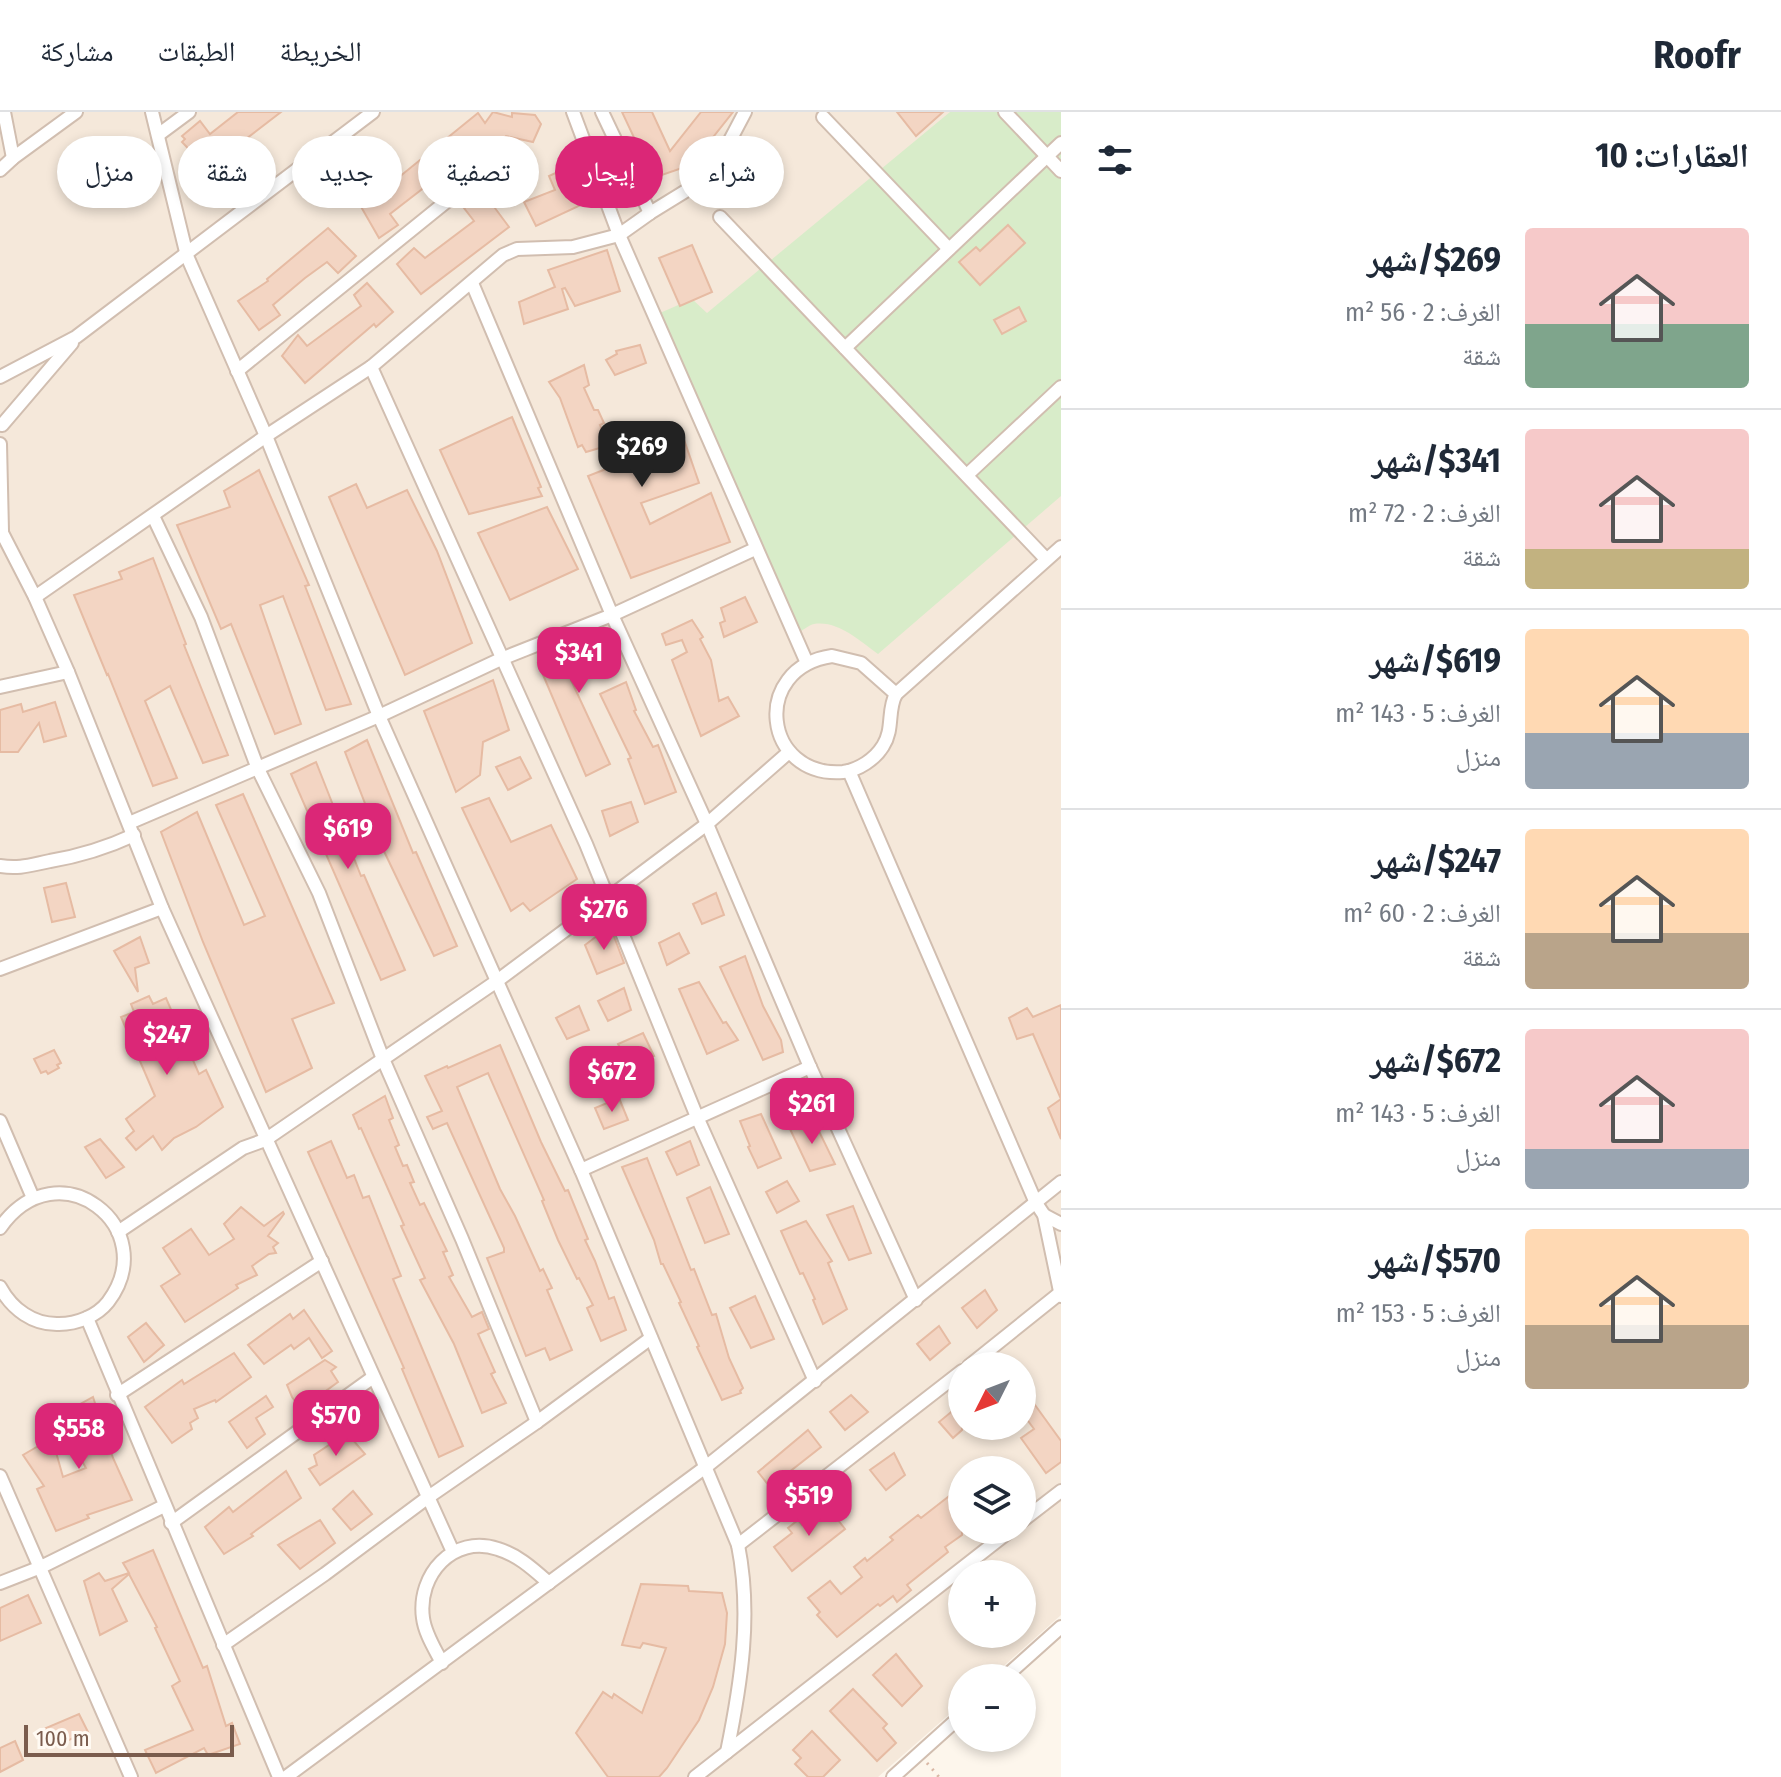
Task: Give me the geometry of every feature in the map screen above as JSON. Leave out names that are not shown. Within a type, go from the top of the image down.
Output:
[{"type":"street","points":[[4,112],[13,158]]},
{"type":"street","points":[[0,170],[76,112]]},
{"type":"street","points":[[152,112],[187,256],[266,436],[379,716],[581,1170],[738,1545],[746,1600],[745,1624],[742,1679],[727,1752]]},
{"type":"street","points":[[158,135],[189,112]]},
{"type":"street","points":[[0,377],[76,337],[187,256],[373,112]]},
{"type":"street","points":[[573,112],[619,235],[807,663]]},
{"type":"street","points":[[602,112],[650,213]]},
{"type":"street","points":[[35,597],[371,367],[503,255],[517,249],[573,247],[619,235],[702,181],[726,148],[745,112]]},
{"type":"street","points":[[1005,112],[1061,171]]},
{"type":"street","points":[[823,117],[949,249]]},
{"type":"street","points":[[845,348],[1061,143]]},
{"type":"street","points":[[237,371],[438,208]]},
{"type":"street","points":[[720,217],[1046,559]]},
{"type":"street","points":[[472,283],[612,615],[916,1300]]},
{"type":"street","points":[[76,337],[1,420],[1,530],[68,672],[162,908],[453,1552]]},
{"type":"street","points":[[371,367],[586,844],[697,1117],[815,1381]]},
{"type":"street","points":[[967,475],[1061,387]]},
{"type":"street","points":[[153,516],[201,617],[258,769],[319,893],[383,1059],[462,1239],[537,1422]]},
{"type":"street","points":[[896,694],[873,671],[847,658],[832,656],[807,663],[790,675],[776,707],[776,724],[789,752],[809,767],[829,773],[849,771],[869,762],[884,745],[892,725],[891,703],[896,694],[1061,547]]},
{"type":"street","points":[[0,866],[19,869],[97,851],[132,829],[258,769],[501,659],[612,615],[755,549]]},
{"type":"street","points":[[0,687],[68,672]]},
{"type":"street","points":[[118,1232],[243,1148],[265,1140],[497,981],[707,824],[789,752]]},
{"type":"street","points":[[849,771],[1036,1203],[1044,1215],[1061,1295],[987,1352]]},
{"type":"street","points":[[0,969],[162,908]]},
{"type":"street","points":[[581,1170],[810,1067]]},
{"type":"street","points":[[0,1121],[33,1198]]},
{"type":"street","points":[[286,1777],[707,1466],[1061,1182]]},
{"type":"street","points":[[0,1228],[11,1213],[33,1198],[68,1193],[88,1200],[105,1212],[118,1232],[124,1249],[124,1270],[117,1290],[104,1307],[87,1318],[71,1323],[39,1321],[2,1297]]},
{"type":"street","points":[[1044,1215],[1061,1224]]},
{"type":"street","points":[[117,1395],[322,1261]]},
{"type":"street","points":[[87,1318],[279,1777]]},
{"type":"street","points":[[223,1645],[651,1338]]},
{"type":"street","points":[[171,1523],[372,1378]]},
{"type":"street","points":[[738,1545],[948,1382]]},
{"type":"street","points":[[0,1476],[131,1777]]},
{"type":"street","points":[[1036,1510],[1061,1491]]},
{"type":"street","points":[[0,1583],[41,1567],[164,1506]]},
{"type":"street","points":[[695,1777],[993,1544]]},
{"type":"street","points":[[442,1663],[423,1621],[422,1601],[426,1582],[436,1565],[453,1552],[474,1545],[495,1547],[511,1554],[549,1583]]},
{"type":"street","points":[[1020,1664],[1061,1627]]},
{"type":"street","points":[[893,1777],[948,1728]]},
{"type":"path","points":[[919,1754],[939,1777]]},
{"type":"shaded area","points":[[0,112],[1061,112],[1061,1615],[1036,1637],[1036,1560],[948,1560],[948,1648],[1024,1648],[1006,1664],[948,1664],[948,1715],[878,1777],[0,1777]]},
{"type":"green space","points":[[950,112],[1061,112],[1061,496],[878,654],[832,625],[814,624],[797,633],[660,313],[692,299],[707,313]]},
{"type":"building","points":[[238,112],[281,112],[250,136],[182,136],[200,121],[210,134]]},
{"type":"building","points":[[493,112],[512,117],[512,113],[535,115],[541,124],[536,136],[450,136],[478,113],[485,123]]},
{"type":"building","points":[[622,112],[652,112],[670,151],[679,140],[679,169],[663,175],[663,136],[633,136]]},
{"type":"building","points":[[701,112],[733,112],[714,136],[682,136]]},
{"type":"building","points":[[897,112],[943,112],[916,136]]},
{"type":"building","points":[[418,162],[418,192],[402,205],[402,175]]},
{"type":"building","points":[[555,173],[555,190],[549,176]]},
{"type":"building","points":[[555,190],[555,208],[574,208],[536,226],[527,208],[539,208],[539,196]]},
{"type":"building","points":[[362,208],[398,208],[390,214],[398,225],[379,238]]},
{"type":"building","points":[[464,208],[495,208],[509,227],[421,294],[397,264],[414,248],[425,258],[474,221]]},
{"type":"building","points":[[1008,225],[1025,243],[980,285],[959,262],[976,247],[980,251]]},
{"type":"building","points":[[328,228],[356,256],[338,273],[327,262],[305,278],[273,305],[280,315],[259,330],[238,301],[268,281]]},
{"type":"building","points":[[692,245],[712,292],[680,306],[659,258]]},
{"type":"building","points":[[607,250],[620,291],[575,306],[565,288],[562,289],[568,309],[524,324],[519,302],[555,287],[548,270]]},
{"type":"building","points":[[367,283],[393,312],[376,327],[374,324],[305,383],[282,356],[298,335],[307,346],[361,306],[354,295]]},
{"type":"building","points":[[1019,307],[1026,321],[1002,334],[994,320]]},
{"type":"building","points":[[640,345],[646,363],[615,375],[606,360],[617,354],[616,351]]},
{"type":"building","points":[[584,365],[589,385],[584,388],[604,423],[600,425],[616,464],[638,455],[635,449],[681,431],[699,483],[641,503],[650,524],[711,493],[730,542],[631,578],[588,476],[606,469],[603,447],[586,452],[582,445],[578,447],[560,398],[549,382]]},
{"type":"building","points":[[512,417],[542,496],[469,514],[440,450]]},
{"type":"building","points":[[259,470],[309,585],[305,586],[351,704],[326,710],[283,596],[260,605],[301,724],[275,734],[231,624],[221,629],[177,525],[230,507],[224,491]]},
{"type":"building","points":[[356,484],[367,508],[407,490],[437,551],[472,643],[405,675],[329,497]]},
{"type":"building","points":[[547,507],[578,569],[510,600],[478,533]]},
{"type":"building","points":[[153,558],[228,755],[203,763],[170,686],[145,701],[177,778],[153,786],[74,595],[122,579],[119,572]]},
{"type":"building","points":[[745,597],[757,622],[724,637],[720,623],[725,621],[721,608]]},
{"type":"building","points":[[692,620],[703,637],[700,639],[711,660],[719,701],[728,697],[739,716],[701,736],[672,660],[687,652],[682,640],[666,645],[662,634]]},
{"type":"building","points":[[604,630],[618,663],[571,680],[610,764],[586,776],[538,663],[575,651],[573,645]]},
{"type":"building","points":[[493,680],[509,730],[483,742],[480,775],[456,792],[424,711]]},
{"type":"building","points":[[626,682],[634,711],[653,747],[658,745],[676,792],[645,804],[628,759],[631,758],[600,694]]},
{"type":"building","points":[[55,702],[66,736],[44,742],[39,723],[18,752],[0,752],[0,710],[21,704],[23,712]]},
{"type":"building","points":[[367,740],[413,853],[416,852],[457,946],[434,956],[382,847],[345,752]]},
{"type":"building","points":[[520,757],[531,778],[508,790],[496,767]]},
{"type":"building","points":[[316,762],[361,876],[364,875],[405,970],[381,980],[291,774]]},
{"type":"building","points":[[243,794],[334,1003],[292,1019],[312,1068],[266,1092],[161,832],[197,812],[244,925],[265,916],[216,805]]},
{"type":"building","points":[[489,798],[511,842],[551,825],[577,879],[530,911],[523,903],[511,911],[462,808]]},
{"type":"building","points":[[631,802],[638,822],[610,836],[602,811]]},
{"type":"building","points":[[66,883],[75,917],[52,922],[44,888]]},
{"type":"building","points":[[716,893],[724,915],[702,924],[693,904]]},
{"type":"building","points":[[610,926],[624,963],[597,974],[585,945]]},
{"type":"building","points":[[679,933],[689,953],[667,965],[659,943]]},
{"type":"building","points":[[140,937],[149,963],[135,968],[138,992],[114,951]]},
{"type":"building","points":[[745,956],[763,1006],[781,1040],[783,1052],[763,1060],[720,967]]},
{"type":"building","points":[[699,982],[723,1023],[726,1022],[738,1040],[707,1054],[679,989]]},
{"type":"building","points":[[624,988],[631,1010],[608,1021],[598,1001]]},
{"type":"building","points":[[149,996],[153,1004],[166,998],[199,1074],[206,1070],[223,1107],[196,1127],[174,1138],[162,1150],[153,1136],[136,1150],[126,1138],[134,1131],[126,1119],[155,1096],[121,1017],[134,1012],[131,1004]]},
{"type":"building","points":[[1061,1005],[1061,1099],[1033,1034],[1017,1039],[1009,1018],[1027,1008],[1033,1017]]},
{"type":"building","points":[[579,1006],[589,1030],[567,1039],[556,1018]]},
{"type":"building","points":[[643,1033],[654,1056],[628,1064],[618,1044]]},
{"type":"building","points":[[500,1045],[541,1142],[565,1191],[568,1190],[609,1299],[614,1297],[626,1330],[601,1341],[587,1308],[593,1305],[558,1240],[544,1200],[488,1073],[457,1087],[500,1189],[540,1271],[543,1269],[552,1288],[547,1290],[572,1350],[550,1360],[545,1348],[526,1356],[487,1258],[504,1252],[504,1248],[447,1123],[433,1129],[427,1117],[442,1111],[425,1076]]},
{"type":"building","points":[[54,1050],[61,1063],[57,1065],[59,1068],[48,1074],[46,1071],[41,1073],[34,1059]]},
{"type":"building","points":[[598,1052],[608,1074],[585,1084],[576,1062]]},
{"type":"building","points":[[385,1096],[393,1118],[389,1120],[399,1145],[395,1147],[403,1166],[407,1165],[414,1182],[410,1183],[420,1205],[424,1203],[447,1251],[443,1252],[453,1275],[449,1277],[472,1317],[482,1312],[489,1329],[478,1334],[495,1372],[491,1374],[506,1403],[482,1413],[454,1344],[420,1280],[425,1278],[401,1226],[404,1225],[353,1115]]},
{"type":"building","points":[[619,1098],[628,1120],[604,1129],[595,1108]]},
{"type":"building","points":[[1061,1099],[1061,1139],[1048,1108]]},
{"type":"building","points":[[761,1114],[781,1158],[758,1168],[740,1121]]},
{"type":"building","points":[[813,1119],[835,1164],[810,1171],[790,1129]]},
{"type":"building","points":[[100,1139],[124,1167],[106,1178],[85,1147]]},
{"type":"building","points":[[331,1141],[347,1178],[354,1175],[363,1198],[369,1196],[401,1276],[393,1279],[463,1446],[439,1457],[404,1368],[308,1152]]},
{"type":"building","points":[[690,1141],[699,1165],[677,1175],[666,1152]]},
{"type":"building","points":[[647,1158],[691,1270],[694,1269],[712,1315],[716,1314],[729,1358],[743,1388],[741,1393],[722,1400],[697,1347],[681,1302],[661,1264],[654,1240],[622,1167]]},
{"type":"building","points":[[787,1181],[799,1201],[777,1213],[766,1192]]},
{"type":"building","points":[[710,1187],[729,1234],[705,1243],[687,1198]]},
{"type":"building","points":[[853,1206],[871,1253],[849,1260],[827,1215]]},
{"type":"building","points":[[241,1207],[264,1226],[283,1212],[268,1236],[278,1243],[273,1247],[276,1253],[269,1254],[252,1266],[257,1275],[236,1285],[238,1288],[185,1322],[161,1286],[180,1274],[163,1248],[191,1229],[209,1255],[234,1239],[224,1224]]},
{"type":"building","points":[[806,1221],[832,1261],[828,1263],[847,1309],[823,1324],[815,1299],[781,1231]]},
{"type":"building","points":[[985,1290],[997,1310],[977,1328],[962,1308]]},
{"type":"building","points":[[755,1296],[774,1339],[751,1348],[730,1308]]},
{"type":"building","points":[[304,1310],[332,1351],[322,1358],[309,1338],[294,1349],[291,1345],[264,1364],[248,1345],[290,1314],[293,1319]]},
{"type":"building","points":[[146,1323],[164,1345],[144,1362],[128,1337]]},
{"type":"building","points":[[939,1326],[950,1343],[930,1360],[917,1344]]},
{"type":"building","points":[[234,1353],[251,1377],[216,1402],[194,1409],[198,1418],[190,1423],[192,1429],[172,1443],[145,1407],[182,1380],[184,1384]]},
{"type":"building","points":[[325,1360],[336,1367],[331,1371],[338,1382],[301,1409],[287,1385]]},
{"type":"building","points":[[851,1395],[868,1412],[845,1430],[830,1412]]},
{"type":"building","points":[[266,1396],[273,1407],[256,1418],[265,1434],[247,1448],[229,1422]]},
{"type":"building","points":[[93,1397],[113,1458],[132,1500],[87,1515],[89,1518],[56,1531],[37,1489],[44,1486],[23,1455],[52,1438],[63,1477],[86,1468],[57,1417]]},
{"type":"building","points":[[1036,1406],[1061,1441],[1061,1462],[1046,1473],[1022,1440],[1036,1440]]},
{"type":"building","points":[[948,1415],[948,1432],[939,1422]]},
{"type":"building","points":[[808,1430],[821,1447],[770,1487],[758,1472]]},
{"type":"building","points":[[347,1433],[365,1454],[320,1485],[309,1469],[317,1465],[314,1455]]},
{"type":"building","points":[[894,1453],[905,1475],[886,1490],[870,1470]]},
{"type":"building","points":[[286,1471],[301,1498],[251,1534],[253,1536],[224,1554],[205,1527],[229,1507],[233,1512]]},
{"type":"building","points":[[353,1491],[372,1514],[351,1530],[333,1509]]},
{"type":"building","points":[[948,1497],[949,1544],[945,1547],[948,1552],[907,1585],[911,1590],[897,1602],[893,1596],[880,1606],[878,1604],[837,1637],[817,1615],[820,1612],[808,1598],[830,1581],[841,1594],[862,1577],[854,1567],[865,1558],[867,1561],[893,1540],[890,1537],[918,1515],[921,1518]]},
{"type":"building","points":[[827,1506],[845,1529],[792,1571],[774,1547],[792,1533],[788,1528],[798,1520],[802,1525]]},
{"type":"building","points":[[320,1520],[335,1543],[300,1569],[278,1545]]},
{"type":"building","points":[[153,1550],[203,1668],[207,1666],[226,1726],[232,1723],[240,1744],[208,1755],[204,1748],[156,1773],[145,1750],[193,1730],[172,1686],[180,1681],[157,1627],[129,1574],[112,1589],[127,1621],[100,1635],[84,1581],[99,1573],[105,1581],[129,1573],[123,1563]]},
{"type":"building","points":[[641,1584],[688,1586],[689,1591],[722,1593],[727,1613],[725,1644],[713,1687],[699,1720],[667,1768],[659,1777],[608,1777],[576,1733],[603,1692],[612,1698],[614,1694],[642,1713],[666,1648],[643,1643],[640,1648],[622,1645]]},
{"type":"building","points":[[28,1595],[41,1623],[0,1641],[0,1608]]},
{"type":"building","points":[[896,1654],[922,1686],[902,1706],[873,1675]]},
{"type":"building","points":[[853,1689],[887,1724],[883,1728],[896,1743],[877,1761],[830,1711]]},
{"type":"building","points":[[79,1714],[88,1732],[52,1747],[46,1728]]},
{"type":"building","points":[[812,1731],[840,1760],[823,1777],[808,1777],[795,1764],[801,1758],[793,1750]]},
{"type":"building","points":[[15,1741],[23,1760],[0,1772],[0,1748]]}]
